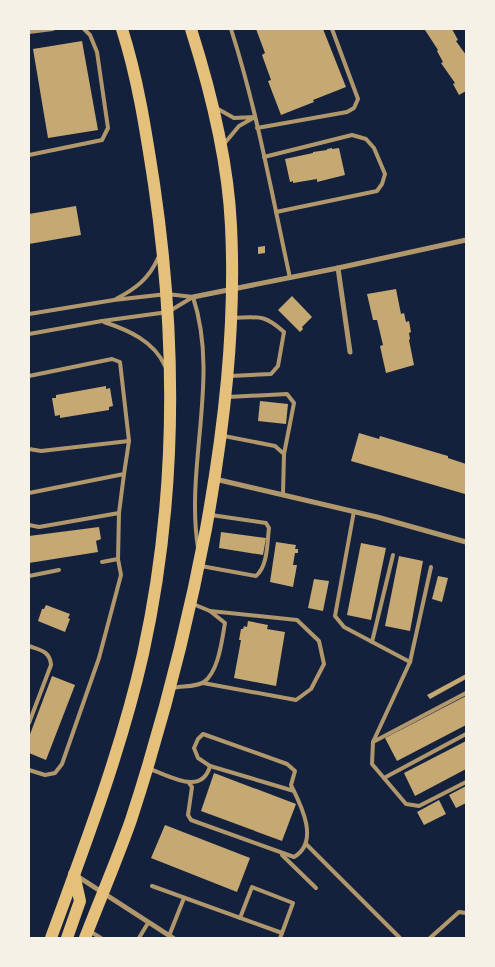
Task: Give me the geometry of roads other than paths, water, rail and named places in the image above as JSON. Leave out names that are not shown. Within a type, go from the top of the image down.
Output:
[{"type":"main road","points":[[51,938],[103,793],[125,724],[143,652],[156,582],[164,521],[168,468],[170,379],[167,294],[162,244],[139,91],[122,29]]},
{"type":"main road","points":[[87,934],[130,823],[148,768],[170,688],[191,603],[222,436],[231,318],[231,224],[221,148],[213,106],[206,75],[191,29]]},
{"type":"main road","points":[[67,938],[80,901],[74,874]]},
{"type":"street","points":[[193,297],[466,240]]},
{"type":"street","points":[[338,268],[350,352]]},
{"type":"street","points":[[215,478],[354,511],[466,542]]},
{"type":"street","points":[[74,874],[102,894],[171,937]]},
{"type":"lane","points":[[29,32],[53,29]]},
{"type":"lane","points":[[29,156],[102,140],[108,128],[97,52],[90,34],[84,29]]},
{"type":"lane","points":[[231,29],[239,54],[264,157],[290,278]]},
{"type":"lane","points":[[257,128],[347,112],[354,108],[358,99],[332,29]]},
{"type":"lane","points":[[213,106],[234,118],[254,117]]},
{"type":"lane","points":[[221,148],[239,126],[254,117]]},
{"type":"lane","points":[[264,157],[352,135],[366,140],[374,148],[385,174],[382,184],[377,191],[276,212]]},
{"type":"lane","points":[[114,300],[141,284],[149,276],[159,258],[162,244]]},
{"type":"lane","points":[[29,314],[114,300],[167,294],[193,297]]},
{"type":"lane","points":[[29,334],[168,312],[193,297]]},
{"type":"lane","points":[[193,297],[200,318],[202,345],[201,424],[195,496],[195,522],[199,564],[256,576],[261,572],[269,528],[266,524],[208,515]]},
{"type":"lane","points":[[228,376],[271,374],[278,366],[284,332],[273,322],[263,317],[231,318]]},
{"type":"lane","points":[[102,321],[132,333],[149,343],[162,359],[170,379]]},
{"type":"lane","points":[[29,376],[112,359],[120,362],[129,441],[119,513],[118,559],[121,574],[99,658],[62,764],[55,773],[45,775],[29,770]]},
{"type":"lane","points":[[226,397],[287,394],[294,403],[284,454],[283,494]]},
{"type":"lane","points":[[222,436],[275,446],[284,454]]},
{"type":"lane","points":[[29,449],[41,451],[72,449],[129,441]]},
{"type":"lane","points":[[29,493],[124,474]]},
{"type":"lane","points":[[354,511],[335,616],[344,627],[410,662]]},
{"type":"lane","points":[[29,526],[39,527],[119,513]]},
{"type":"lane","points":[[372,642],[393,555]]},
{"type":"lane","points":[[102,562],[118,559]]},
{"type":"lane","points":[[431,567],[410,662],[373,742],[372,764],[406,804],[419,806],[466,782]]},
{"type":"lane","points":[[29,576],[59,570]]},
{"type":"lane","points":[[191,603],[210,611],[224,622],[220,651],[213,672],[203,683]]},
{"type":"lane","points":[[170,688],[203,683],[296,700],[311,688],[324,664],[319,641],[298,620],[210,611]]},
{"type":"lane","points":[[29,646],[46,652],[50,658],[51,665],[29,723]]},
{"type":"lane","points":[[373,742],[466,693]]},
{"type":"lane","points":[[189,783],[192,787],[188,815],[191,820],[294,857],[301,853],[306,844],[308,833],[298,799],[291,785],[295,771],[287,764],[203,734],[198,739],[194,748],[198,758],[210,766],[294,792]]},
{"type":"lane","points":[[384,778],[466,734]]},
{"type":"lane","points":[[148,768],[189,783],[201,780],[208,773],[210,766]]},
{"type":"lane","points":[[306,844],[400,938]]},
{"type":"lane","points":[[280,853],[316,888]]},
{"type":"lane","points":[[152,886],[282,933]]},
{"type":"lane","points":[[240,918],[252,887],[293,903],[280,938]]},
{"type":"lane","points":[[171,937],[184,898]]},
{"type":"lane","points":[[430,938],[459,912],[466,913]]},
{"type":"lane","points":[[139,938],[148,923]]},
{"type":"lane","points":[[87,934],[102,938]]}]
